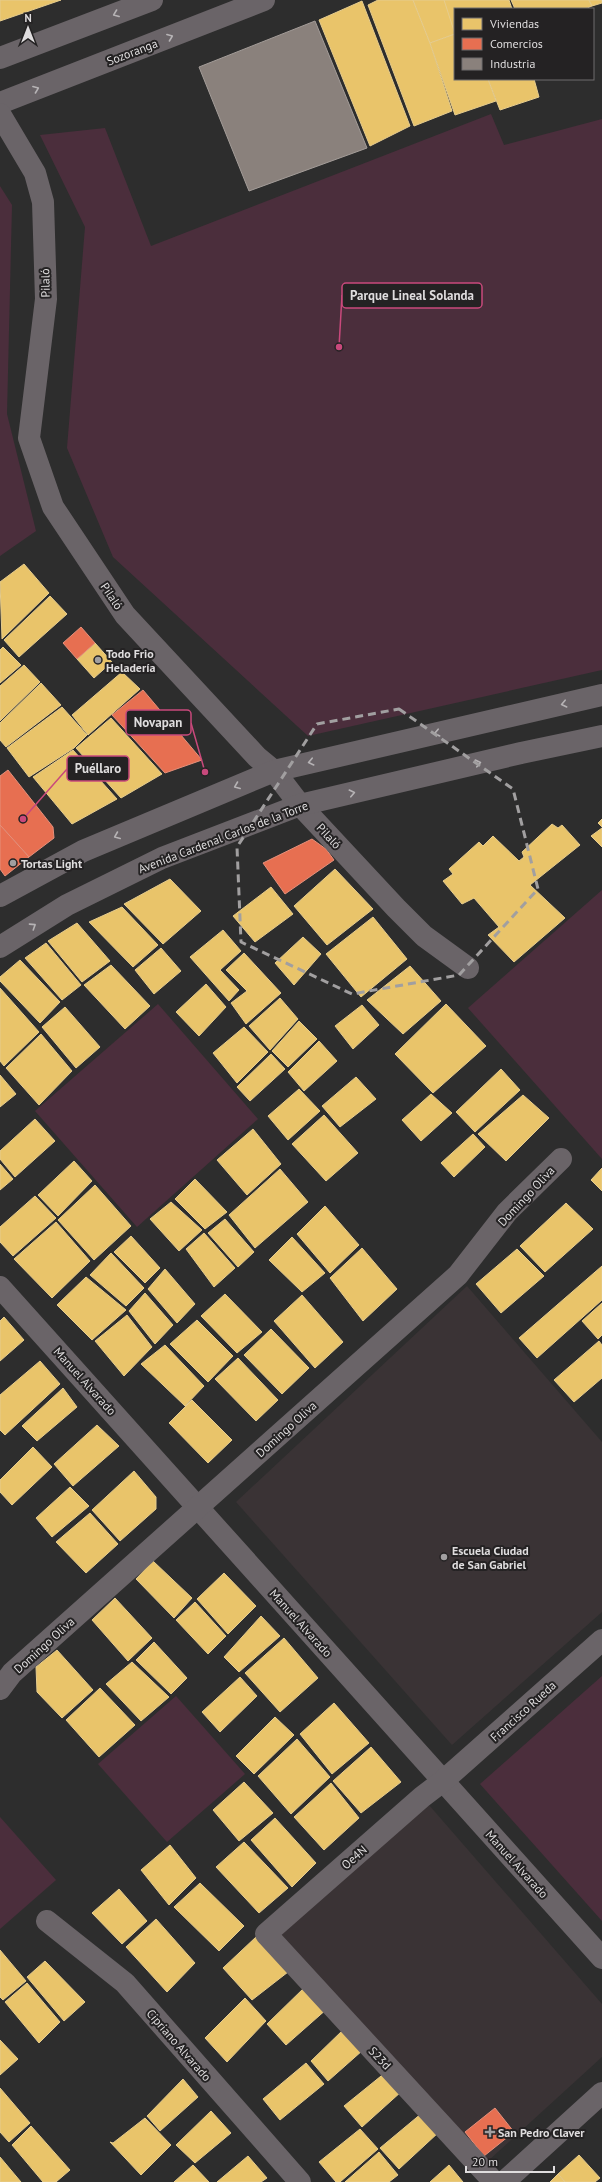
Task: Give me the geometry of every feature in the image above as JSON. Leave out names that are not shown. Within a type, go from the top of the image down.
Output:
[{"type":"street","points":[[0,58],[152,0]]},
{"type":"street","name":"Sozoranga","points":[[0,103],[264,0]]},
{"type":"street","name":"Pilaló","points":[[0,114],[35,173],[43,202],[46,299],[29,438],[53,507],[125,615],[257,757],[274,771],[300,805],[396,908],[424,936],[468,968]]},
{"type":"street","points":[[0,896],[83,851],[274,771],[602,696]]},
{"type":"street","name":"Avenida Cardenal Carlos de la Torre","points":[[0,947],[66,905],[162,858],[300,805],[521,753],[602,736]]},
{"type":"street","name":"Domingo Oliva","points":[[0,1689],[12,1673],[197,1506],[221,1487],[458,1275],[507,1212],[561,1159]]},
{"type":"street","name":"Manuel Alvarado","points":[[0,1287],[602,1958]]},
{"type":"street","name":"Francisco Rueda","points":[[444,1781],[602,1640]]},
{"type":"street","name":"Oe4N","points":[[266,1934],[422,1797],[444,1781]]},
{"type":"street","name":"Cipriano Alvarado","points":[[47,1921],[125,1983],[300,2182]]},
{"type":"street","name":"S23d","points":[[266,1934],[494,2182]]},
{"type":"street","points":[[504,2182],[602,2093]]},
{"type":"highlighted area","points":[[399,709],[513,789],[538,889],[459,975],[352,994],[241,942],[237,847],[317,724]]},
{"type":"shaded area","points":[[491,114],[504,145],[602,119],[602,670],[308,736],[113,557],[67,448],[85,227],[40,135],[105,128],[151,246]]},
{"type":"shaded area","points":[[0,186],[12,205],[7,414],[36,531],[0,556]]},
{"type":"shaded area","points":[[602,890],[602,1159],[468,1008]]},
{"type":"shaded area","points":[[158,1004],[258,1119],[137,1227],[35,1111]]},
{"type":"shaded area","name":"Escuela Ciudad de San Gabriel","points":[[467,1286],[602,1442],[602,1612],[452,1745],[236,1502]]},
{"type":"shaded area","points":[[602,1676],[602,1921],[480,1784]]},
{"type":"shaded area","points":[[176,1696],[245,1774],[167,1842],[98,1764]]},
{"type":"shaded area","points":[[429,1805],[602,2004],[602,2057],[488,2161],[279,1933]]},
{"type":"shaded area","points":[[0,1817],[56,1880],[0,1929]]},
{"type":"building: Viviendas","points":[[0,0],[61,0],[0,21]]},
{"type":"building: Viviendas","points":[[378,0],[413,0],[430,43],[452,111],[414,126],[368,5]]},
{"type":"building: Viviendas","points":[[413,0],[445,0],[454,21],[454,34],[430,43]]},
{"type":"building: Viviendas","points":[[444,0],[509,0],[512,8],[454,8],[454,31]]},
{"type":"building: Viviendas","points":[[511,0],[589,0],[592,6],[587,8],[515,8]]},
{"type":"building: Viviendas","points":[[589,0],[602,0],[602,3],[592,6]]},
{"type":"building: Viviendas","points":[[362,1],[410,126],[370,146],[319,20]]},
{"type":"building: Viviendas","points":[[454,34],[454,80],[488,80],[496,101],[455,115],[430,43]]},
{"type":"building: Viviendas","points":[[488,80],[534,80],[539,97],[500,110]]},
{"type":"building: Viviendas","points":[[24,564],[49,593],[2,639],[0,582]]},
{"type":"building: Viviendas","points":[[50,596],[67,614],[19,657],[4,640]]},
{"type":"building: Viviendas","points":[[95,643],[112,662],[94,678],[77,659]]},
{"type":"building: Viviendas","points":[[3,647],[21,665],[0,683],[0,650]]},
{"type":"building: Viviendas","points":[[24,665],[40,682],[0,721],[0,686]]},
{"type":"building: Viviendas","points":[[122,672],[140,689],[88,735],[72,715]]},
{"type":"building: Viviendas","points":[[41,683],[61,705],[6,747],[0,740],[0,723]]},
{"type":"building: Viviendas","points":[[62,707],[87,735],[74,748],[29,777],[7,748]]},
{"type":"building: Viviendas","points":[[111,718],[162,774],[121,798],[76,748]]},
{"type":"building: Viviendas","points":[[73,750],[117,799],[72,824],[33,777]]},
{"type":"building: Viviendas","points":[[602,819],[602,827],[598,823]]},
{"type":"building: Viviendas","points":[[552,824],[558,828],[562,825],[580,845],[530,885],[565,918],[514,962],[488,935],[499,927],[474,898],[462,904],[443,881],[453,874],[449,869],[479,842],[483,846],[493,836],[519,861],[524,857],[522,852]]},
{"type":"building: Viviendas","points":[[602,828],[602,847],[591,836]]},
{"type":"building: Viviendas","points":[[335,869],[373,909],[327,945],[294,906]]},
{"type":"building: Viviendas","points":[[170,879],[201,911],[163,944],[124,904]]},
{"type":"building: Viviendas","points":[[271,887],[293,914],[255,942],[233,916]]},
{"type":"building: Viviendas","points":[[122,907],[158,945],[133,967],[89,922]]},
{"type":"building: Viviendas","points":[[373,917],[407,959],[361,997],[326,954]]},
{"type":"building: Viviendas","points":[[77,923],[110,961],[82,982],[48,941]]},
{"type":"building: Viviendas","points":[[223,930],[241,951],[220,970],[239,990],[229,1001],[190,957]]},
{"type":"building: Viviendas","points":[[303,937],[321,954],[294,985],[275,963]]},
{"type":"building: Viviendas","points":[[46,943],[81,985],[62,1000],[25,958]]},
{"type":"building: Viviendas","points":[[161,948],[181,971],[154,994],[135,970]]},
{"type":"building: Viviendas","points":[[244,953],[281,993],[246,1024],[231,1003],[247,991],[226,970]]},
{"type":"building: Viviendas","points":[[20,960],[60,1002],[40,1023],[0,981],[0,977]]},
{"type":"building: Viviendas","points":[[111,965],[150,1006],[125,1029],[84,985]]},
{"type":"building: Viviendas","points":[[410,966],[441,1001],[403,1034],[367,1000]]},
{"type":"building: Viviendas","points":[[206,984],[226,1007],[199,1036],[176,1012]]},
{"type":"building: Viviendas","points":[[0,988],[39,1032],[4,1066],[0,1061]]},
{"type":"building: Viviendas","points":[[280,998],[298,1019],[270,1050],[249,1026]]},
{"type":"building: Viviendas","points":[[446,1004],[486,1046],[433,1093],[395,1054]]},
{"type":"building: Viviendas","points":[[362,1005],[379,1025],[353,1049],[335,1026]]},
{"type":"building: Viviendas","points":[[65,1007],[100,1047],[76,1068],[42,1027]]},
{"type":"building: Viviendas","points":[[299,1021],[317,1039],[288,1067],[272,1051]]},
{"type":"building: Viviendas","points":[[244,1027],[268,1052],[237,1083],[213,1053]]},
{"type":"building: Viviendas","points":[[41,1034],[72,1071],[39,1105],[6,1068]]},
{"type":"building: Viviendas","points":[[319,1041],[337,1061],[304,1091],[288,1072]]},
{"type":"building: Viviendas","points":[[271,1054],[285,1069],[250,1101],[237,1087]]},
{"type":"building: Viviendas","points":[[501,1069],[520,1090],[475,1132],[456,1112]]},
{"type":"building: Viviendas","points":[[0,1075],[16,1094],[0,1107]]},
{"type":"building: Viviendas","points":[[356,1077],[376,1099],[340,1127],[322,1106]]},
{"type":"building: Viviendas","points":[[299,1089],[320,1111],[288,1140],[268,1116]]},
{"type":"building: Viviendas","points":[[431,1094],[452,1113],[421,1141],[402,1120]]},
{"type":"building: Viviendas","points":[[523,1095],[549,1118],[506,1161],[478,1134]]},
{"type":"building: Viviendas","points":[[324,1115],[358,1153],[326,1181],[292,1144]]},
{"type":"building: Viviendas","points":[[35,1119],[55,1141],[15,1177],[0,1159],[0,1151]]},
{"type":"building: Viviendas","points":[[253,1129],[281,1164],[247,1195],[217,1160]]},
{"type":"building: Viviendas","points":[[473,1134],[485,1147],[454,1177],[441,1163]]},
{"type":"building: Viviendas","points":[[74,1161],[92,1181],[58,1216],[38,1195]]},
{"type":"building: Viviendas","points":[[0,1164],[13,1179],[0,1190]]},
{"type":"building: Viviendas","points":[[602,1168],[602,1191],[591,1180]]},
{"type":"building: Viviendas","points":[[280,1169],[308,1202],[255,1248],[229,1215]]},
{"type":"building: Viviendas","points":[[195,1179],[227,1212],[205,1229],[175,1199]]},
{"type":"building: Viviendas","points":[[95,1185],[131,1226],[94,1260],[58,1220]]},
{"type":"building: Viviendas","points":[[35,1196],[56,1218],[13,1256],[0,1242],[0,1227]]},
{"type":"building: Viviendas","points":[[171,1202],[202,1230],[179,1251],[150,1219]]},
{"type":"building: Viviendas","points":[[566,1203],[593,1229],[545,1272],[520,1246]]},
{"type":"building: Viviendas","points":[[325,1206],[359,1245],[330,1273],[297,1234]]},
{"type":"building: Viviendas","points":[[225,1219],[254,1252],[238,1267],[208,1233]]},
{"type":"building: Viviendas","points":[[56,1222],[90,1261],[52,1298],[14,1259]]},
{"type":"building: Viviendas","points":[[204,1233],[235,1268],[214,1287],[186,1249]]},
{"type":"building: Viviendas","points":[[131,1236],[160,1268],[145,1283],[114,1252]]},
{"type":"building: Viviendas","points":[[292,1237],[325,1273],[302,1292],[269,1260]]},
{"type":"building: Viviendas","points":[[362,1248],[397,1289],[363,1321],[330,1278]]},
{"type":"building: Viviendas","points":[[517,1249],[544,1276],[501,1313],[476,1284]]},
{"type":"building: Viviendas","points":[[111,1253],[144,1288],[126,1306],[90,1275]]},
{"type":"building: Viviendas","points":[[602,1266],[602,1300],[537,1358],[519,1338]]},
{"type":"building: Viviendas","points":[[165,1269],[195,1304],[177,1323],[148,1289]]},
{"type":"building: Viviendas","points":[[86,1277],[126,1310],[92,1340],[57,1305]]},
{"type":"building: Viviendas","points":[[145,1293],[173,1325],[155,1344],[129,1311]]},
{"type":"building: Viviendas","points":[[225,1294],[262,1332],[237,1353],[201,1316]]},
{"type":"building: Viviendas","points":[[302,1295],[343,1342],[315,1368],[274,1321]]},
{"type":"building: Viviendas","points":[[602,1303],[602,1335],[598,1339],[582,1321]]},
{"type":"building: Viviendas","points":[[127,1315],[152,1347],[124,1376],[95,1341]]},
{"type":"building: Viviendas","points":[[4,1317],[24,1340],[0,1361],[0,1321]]},
{"type":"building: Viviendas","points":[[197,1320],[233,1356],[208,1382],[170,1344]]},
{"type":"building: Viviendas","points":[[271,1329],[309,1368],[282,1394],[244,1355]]},
{"type":"building: Viviendas","points":[[599,1341],[602,1345],[602,1378],[574,1402],[554,1380]]},
{"type":"building: Viviendas","points":[[165,1345],[204,1386],[185,1406],[141,1364]]},
{"type":"building: Viviendas","points":[[238,1358],[278,1400],[256,1421],[215,1379]]},
{"type":"building: Viviendas","points":[[40,1361],[60,1384],[5,1435],[0,1430],[0,1395]]},
{"type":"building: Viviendas","points":[[63,1388],[77,1407],[37,1441],[22,1426]]},
{"type":"building: Viviendas","points":[[192,1400],[232,1440],[208,1463],[169,1423]]},
{"type":"building: Viviendas","points":[[97,1425],[119,1446],[73,1486],[54,1464]]},
{"type":"building: Viviendas","points":[[33,1447],[52,1467],[12,1505],[0,1492],[0,1480]]},
{"type":"building: Viviendas","points":[[134,1471],[156,1497],[156,1509],[120,1541],[92,1510]]},
{"type":"building: Viviendas","points":[[70,1487],[89,1506],[52,1537],[36,1518]]},
{"type":"building: Viviendas","points":[[90,1513],[118,1544],[86,1573],[56,1542]]},
{"type":"building: Viviendas","points":[[153,1561],[192,1598],[174,1618],[136,1579]]},
{"type":"building: Viviendas","points":[[224,1573],[256,1606],[228,1634],[197,1599]]},
{"type":"building: Viviendas","points":[[115,1598],[152,1638],[128,1661],[92,1620]]},
{"type":"building: Viviendas","points":[[195,1602],[226,1636],[208,1654],[176,1620]]},
{"type":"building: Viviendas","points":[[261,1616],[280,1636],[239,1672],[224,1657]]},
{"type":"building: Viviendas","points":[[284,1638],[318,1678],[280,1712],[245,1673]]},
{"type":"building: Viviendas","points":[[154,1642],[187,1678],[171,1694],[136,1660]]},
{"type":"building: Viviendas","points":[[57,1650],[93,1690],[62,1718],[37,1692],[36,1667]]},
{"type":"building: Viviendas","points":[[132,1662],[169,1697],[141,1721],[106,1684]]},
{"type":"building: Viviendas","points":[[240,1677],[257,1696],[220,1732],[202,1712]]},
{"type":"building: Viviendas","points":[[100,1688],[135,1725],[99,1757],[66,1720]]},
{"type":"building: Viviendas","points":[[334,1703],[369,1743],[332,1774],[300,1734]]},
{"type":"building: Viviendas","points":[[275,1717],[294,1735],[254,1774],[236,1756]]},
{"type":"building: Viviendas","points":[[297,1739],[330,1777],[291,1814],[258,1776]]},
{"type":"building: Viviendas","points":[[371,1747],[401,1782],[361,1813],[333,1781]]},
{"type":"building: Viviendas","points":[[244,1782],[273,1813],[239,1841],[213,1810]]},
{"type":"building: Viviendas","points":[[331,1783],[359,1818],[324,1850],[294,1817]]},
{"type":"building: Viviendas","points":[[275,1818],[316,1863],[292,1887],[251,1840]]},
{"type":"building: Viviendas","points":[[244,1842],[288,1888],[259,1913],[216,1867]]},
{"type":"building: Viviendas","points":[[170,1845],[196,1878],[169,1905],[141,1870]]},
{"type":"building: Viviendas","points":[[200,1883],[244,1926],[219,1951],[174,1907]]},
{"type":"building: Viviendas","points":[[119,1889],[147,1921],[122,1944],[92,1913]]},
{"type":"building: Viviendas","points":[[156,1919],[195,1963],[167,1992],[126,1947]]},
{"type":"building: Viviendas","points":[[256,1937],[288,1972],[252,2000],[223,1968]]},
{"type":"building: Viviendas","points":[[0,1950],[26,1981],[3,2000],[0,1997]]},
{"type":"building: Viviendas","points":[[45,1961],[85,2002],[64,2021],[27,1977]]},
{"type":"building: Viviendas","points":[[27,1983],[60,2022],[39,2043],[5,2002]]},
{"type":"building: Viviendas","points":[[306,1986],[328,2008],[286,2045],[267,2024]]},
{"type":"building: Viviendas","points":[[245,1998],[266,2021],[227,2062],[205,2038]]},
{"type":"building: Viviendas","points":[[344,2029],[363,2050],[328,2081],[311,2061]]},
{"type":"building: Viviendas","points":[[0,2040],[18,2059],[0,2075]]},
{"type":"building: Viviendas","points":[[306,2063],[324,2084],[280,2120],[263,2099]]},
{"type":"building: Viviendas","points":[[386,2072],[402,2091],[362,2127],[344,2106]]},
{"type":"building: Viviendas","points":[[183,2079],[198,2097],[160,2131],[147,2116]]},
{"type":"building: Viviendas","points":[[0,2088],[30,2123],[9,2142],[0,2132]]},
{"type":"building: Viviendas","points":[[211,2111],[231,2133],[195,2163],[176,2145]]},
{"type":"building: Viviendas","points":[[422,2113],[439,2132],[399,2169],[380,2148]]},
{"type":"building: Viviendas","points":[[145,2118],[171,2145],[141,2175],[110,2142],[113,2143]]},
{"type":"building: Viviendas","points":[[31,2126],[70,2170],[56,2182],[43,2182],[12,2145]]},
{"type":"building: Viviendas","points":[[360,2129],[378,2149],[340,2182],[336,2182],[319,2162]]},
{"type":"building: Viviendas","points":[[379,2152],[398,2175],[389,2182],[345,2182]]},
{"type":"building: Viviendas","points":[[579,2155],[600,2178],[595,2182],[565,2182],[558,2174]]},
{"type":"building: Viviendas","points":[[248,2156],[267,2178],[261,2182],[217,2182]]},
{"type":"building: Viviendas","points":[[0,2157],[21,2182],[0,2182]]},
{"type":"building: Viviendas","points":[[193,2165],[209,2182],[174,2182]]},
{"type":"building: Viviendas","points":[[449,2165],[463,2182],[430,2182]]},
{"type":"building: Viviendas","points":[[558,2174],[565,2182],[550,2182]]},
{"type":"building: Comercios","points":[[81,627],[95,643],[77,659],[63,643]]},
{"type":"building: Comercios","points":[[143,690],[202,760],[165,773],[112,715]]},
{"type":"building: Comercios","points":[[8,770],[53,827],[54,838],[29,857],[0,825],[0,776]]},
{"type":"building: Comercios","points":[[0,825],[29,857],[5,876],[0,869]]},
{"type":"building: Comercios","points":[[312,839],[326,849],[334,860],[285,894],[263,863]]},
{"type":"building: Comercios","name":"San Pedro Claver","points":[[495,2108],[514,2132],[484,2156],[465,2132]]},
{"type":"building: Industria","points":[[315,21],[367,148],[249,191],[199,67]]},
{"type":"place","name":"Parque Lineal Solanda","points":[[339,347]]},
{"type":"place","name":"Todo Frio Heladería","points":[[98,660]]},
{"type":"place","name":"Novapan","points":[[205,772]]},
{"type":"place","name":"Puéllaro","points":[[23,819]]},
{"type":"place","name":"Tortas Light","points":[[13,863]]},
{"type":"place","name":"Escuela Ciudad de San Gabriel","points":[[444,1557]]},
{"type":"place","name":"San Pedro Claver","points":[[490,2132]]}]
